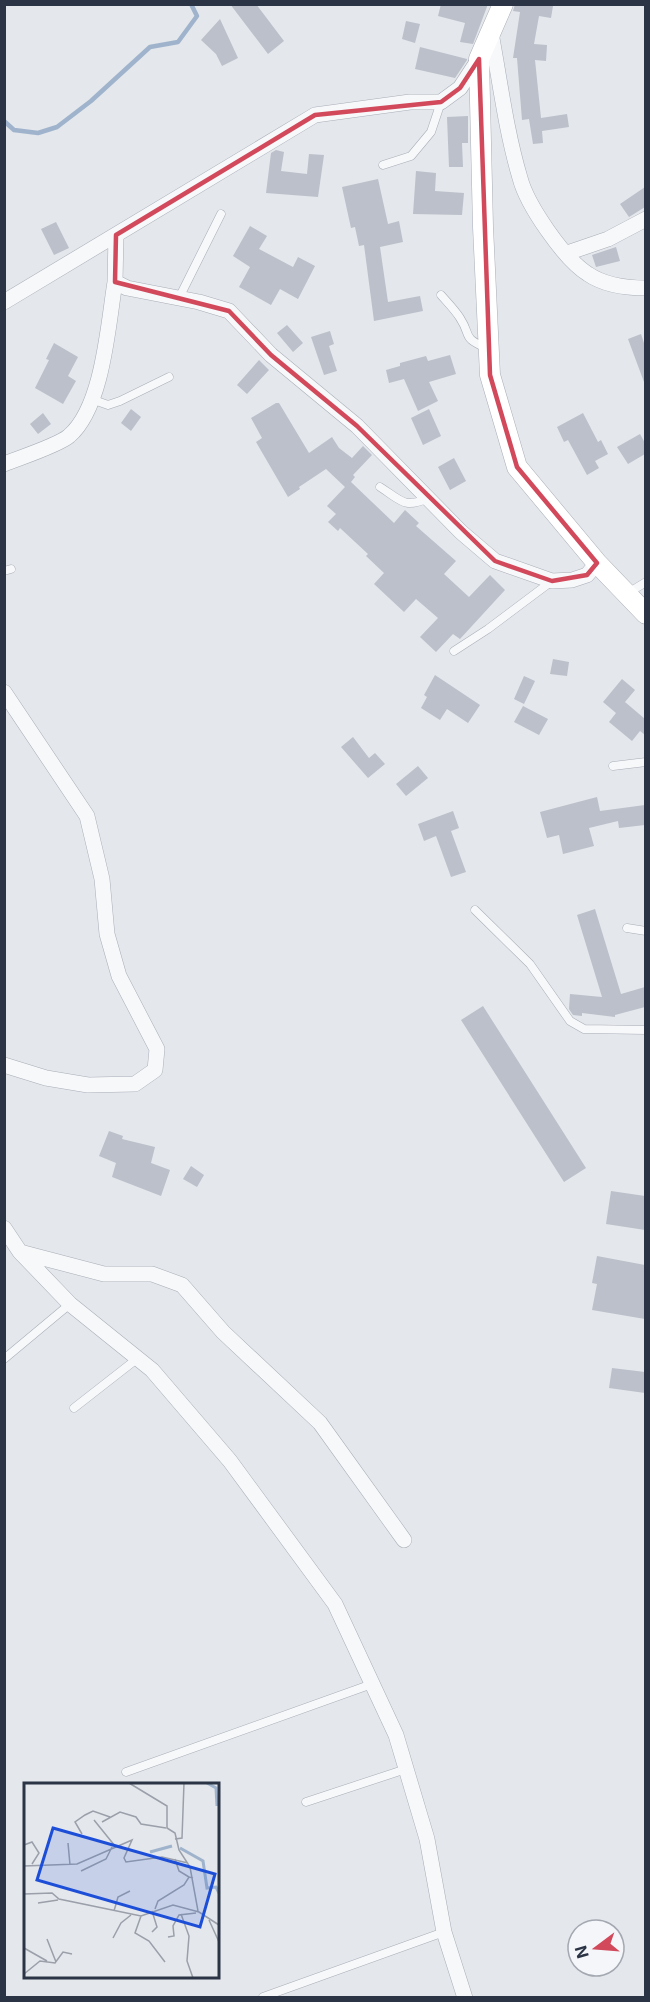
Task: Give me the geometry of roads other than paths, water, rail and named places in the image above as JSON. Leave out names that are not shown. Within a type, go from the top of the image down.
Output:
[{"type":"street","points":[[4,302],[315,115],[410,102],[441,102],[460,88],[479,59],[503,4]]},
{"type":"street","points":[[491,33],[520,180],[538,215],[557,244],[578,267],[590,276],[627,288],[645,288]]},
{"type":"street","points":[[479,59],[483,227],[490,375],[518,467],[597,563],[645,614]]},
{"type":"street","points":[[567,253],[608,239],[645,219]]},
{"type":"street","points":[[4,464],[68,437],[81,421],[99,381],[116,282],[116,235]]},
{"type":"street","points":[[116,282],[127,288],[229,311],[271,355],[357,426],[461,532],[495,561],[552,581],[572,580],[587,575],[597,563]]},
{"type":"street","points":[[4,692],[87,816],[102,879],[107,934],[119,976],[157,1049],[154,1070],[135,1084],[88,1085],[46,1078],[4,1065]]},
{"type":"street","points":[[5,1229],[20,1252],[70,1304],[152,1370],[230,1461],[335,1604],[396,1735],[428,1839],[444,1932],[465,1998]]},
{"type":"street","points":[[20,1252],[104,1274],[152,1274],[182,1285],[223,1332],[320,1423],[404,1540]]},
{"type":"lane","points":[[383,165],[411,156],[431,132],[441,102]]},
{"type":"lane","points":[[179,298],[222,214]]},
{"type":"lane","points":[[441,295],[462,319],[466,335],[471,342],[489,350]]},
{"type":"lane","points":[[91,399],[108,405],[169,377]]},
{"type":"lane","points":[[380,488],[405,504],[412,505],[429,498]]},
{"type":"lane","points":[[454,651],[488,629],[552,581]]},
{"type":"lane","points":[[627,594],[645,582]]},
{"type":"lane","points":[[612,766],[645,762]]},
{"type":"lane","points":[[475,910],[530,964],[570,1021],[584,1029],[645,1030]]},
{"type":"lane","points":[[627,928],[645,931]]},
{"type":"lane","points":[[4,1359],[70,1304]]},
{"type":"lane","points":[[74,1408],[138,1358]]},
{"type":"lane","points":[[126,1772],[372,1684]]},
{"type":"lane","points":[[306,1802],[406,1769]]},
{"type":"lane","points":[[262,1997],[444,1932]]},
{"type":"waterway","points":[[4,121],[14,130],[38,133],[57,127],[91,101],[150,47],[178,42],[197,16],[191,4]]}]
